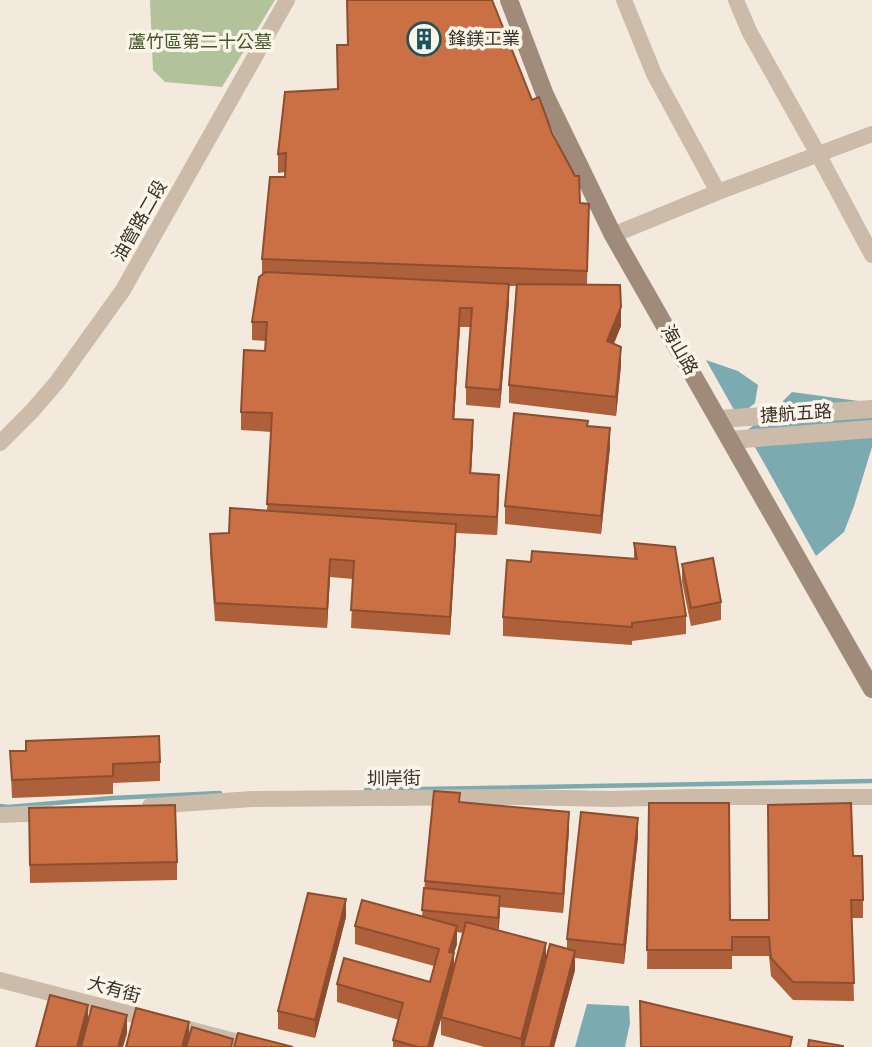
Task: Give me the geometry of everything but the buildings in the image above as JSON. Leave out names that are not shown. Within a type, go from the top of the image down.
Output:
[{"type":"main road","name":"海山路","points":[[509,0],[545,94],[613,235],[872,689]]},
{"type":"street","name":"油管路二段","points":[[0,443],[57,382],[123,290],[287,0]]},
{"type":"street","points":[[624,0],[654,74],[718,192]]},
{"type":"street","points":[[736,0],[749,31],[872,255]]},
{"type":"street","points":[[613,235],[872,134]]},
{"type":"street","name":"捷航五路","points":[[719,419],[872,409]]},
{"type":"street","name":"捷航五路","points":[[730,440],[872,429]]},
{"type":"street","name":"圳岸街","points":[[136,807],[252,799],[872,797]]},
{"type":"street","points":[[0,815],[69,811]]},
{"type":"street","name":"大有街","points":[[0,980],[258,1047]]},
{"type":"green space","name":"蘆竹區第二十公墓","points":[[150,0],[275,0],[222,87],[165,82],[153,70]]},
{"type":"water","points":[[706,360],[738,371],[758,385],[755,403],[738,417]]},
{"type":"water","points":[[792,392],[872,405],[872,447],[854,506],[844,532],[816,556],[746,431],[773,411]]},
{"type":"water","points":[[587,1004],[629,1006],[630,1023],[625,1047],[575,1047]]},
{"type":"waterway","points":[[366,790],[872,781]]},
{"type":"waterway","points":[[0,806],[220,793]]},
{"type":"place","name":"鋒鎂工業","points":[[424,39]]}]
